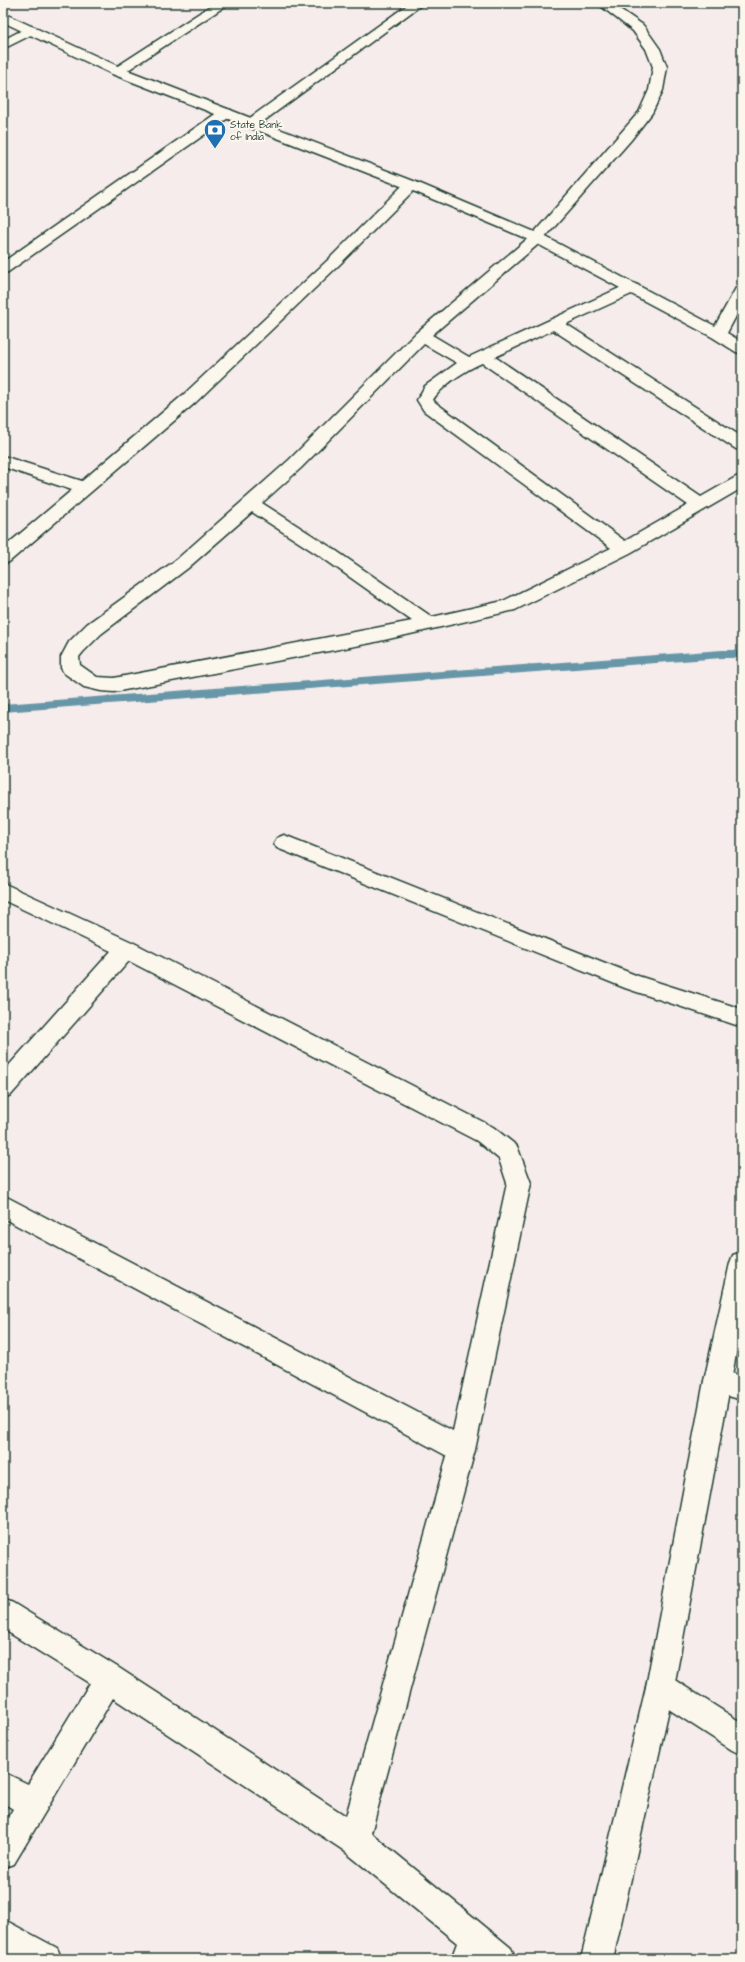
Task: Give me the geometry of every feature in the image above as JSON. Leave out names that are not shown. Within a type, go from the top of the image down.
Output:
[{"type":"street","points":[[117,71],[224,3]]},
{"type":"street","points":[[252,123],[418,3]]},
{"type":"street","points":[[603,3],[638,28],[653,49],[660,67],[656,90],[645,113],[626,138],[537,238],[422,336],[295,464],[182,564],[94,629],[76,647],[70,658],[71,668],[85,681],[98,685],[114,685],[371,637],[508,606],[624,550],[742,481]]},
{"type":"street","points":[[3,17],[117,71],[411,185],[537,238],[718,334],[742,349]]},
{"type":"street","points":[[3,45],[30,30]]},
{"type":"street","points":[[3,269],[226,113]]},
{"type":"street","points":[[3,558],[190,399],[411,185]]},
{"type":"street","points":[[624,550],[430,407],[425,400],[431,390],[468,363],[632,288]]},
{"type":"street","points":[[718,334],[742,291]]},
{"type":"street","points":[[555,324],[742,445]]},
{"type":"street","points":[[422,336],[468,363]]},
{"type":"street","points":[[484,357],[700,505]]},
{"type":"street","points":[[3,461],[85,488]]},
{"type":"street","points":[[250,503],[326,552],[429,624]]},
{"type":"street","points":[[3,891],[126,949],[485,1134],[510,1153],[519,1183],[462,1450],[354,1839]]},
{"type":"street","points":[[3,1088],[126,949]]},
{"type":"street","points":[[3,1206],[462,1450]]},
{"type":"street","points":[[597,1959],[730,1384],[742,1263]]},
{"type":"street","points":[[3,1612],[109,1678],[354,1839],[470,1949],[500,1959]]},
{"type":"street","points":[[3,1853],[109,1678]]},
{"type":"street","points":[[660,1687],[742,1740]]},
{"type":"street","points":[[3,1787],[32,1803]]},
{"type":"street","points":[[3,1934],[46,1959]]},
{"type":"lane","points":[[284,843],[632,982],[742,1018]]},
{"type":"waterway","points":[[3,708],[722,654],[742,654]]},
{"type":"place","name":"State Bank of India","points":[[215,150]]}]
